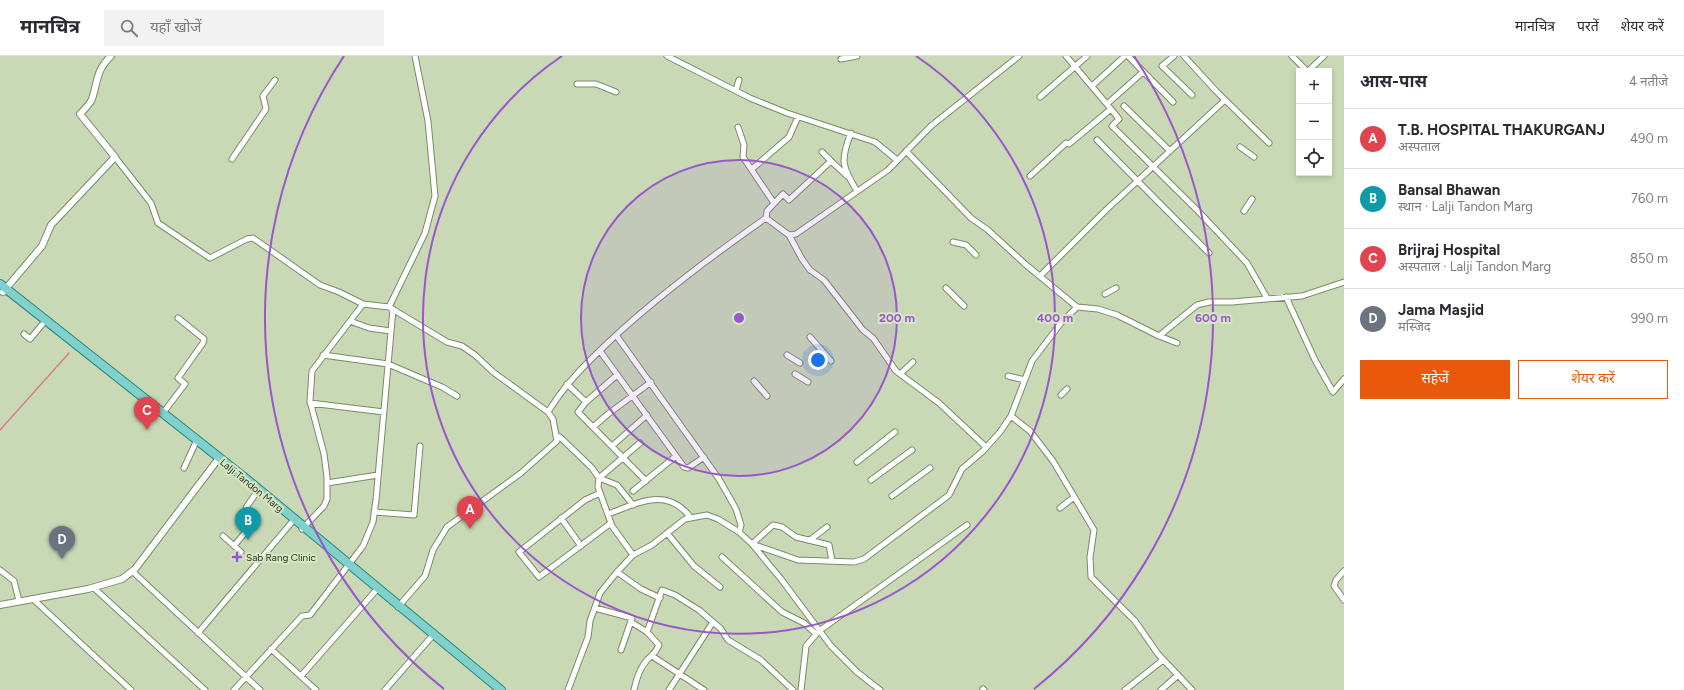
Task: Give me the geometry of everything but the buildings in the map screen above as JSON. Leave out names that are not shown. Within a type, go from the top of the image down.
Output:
[{"type":"main road","name":"Lalji Tandon Marg","points":[[2,288],[118,380],[195,444],[218,459],[483,677],[501,690]]},
{"type":"main road","name":"Lalji Tandon Marg","points":[[118,380],[163,413],[292,522],[303,528]]},
{"type":"main road","name":"Lalji Tandon Marg","points":[[483,677],[496,690]]},
{"type":"street","points":[[111,56],[104,63],[97,76],[91,100],[80,114],[151,203],[158,223],[210,258],[247,239],[253,238],[320,285],[339,292],[363,304],[391,308],[447,342],[462,346],[476,355],[493,372],[548,412],[553,420],[557,441],[521,472],[446,527],[433,550],[425,576],[398,607]]},
{"type":"street","points":[[234,690],[302,616],[310,615],[349,567],[363,546],[373,522],[391,331],[391,308],[425,233],[435,196],[428,121],[415,56]]},
{"type":"street","points":[[667,56],[736,90],[798,117],[875,142],[897,160]]},
{"type":"street","points":[[841,59],[857,56]]},
{"type":"street","points":[[789,235],[796,234],[888,170],[931,126],[1019,56]]},
{"type":"street","points":[[1066,56],[1119,119],[1112,126],[1247,263],[1267,298]]},
{"type":"street","points":[[1040,97],[1087,56]]},
{"type":"street","points":[[1092,86],[1126,56],[1173,102]]},
{"type":"street","points":[[1174,56],[1162,66],[1192,95]]},
{"type":"street","points":[[1184,56],[1225,100],[1269,143]]},
{"type":"street","points":[[1292,56],[1305,68]]},
{"type":"street","points":[[1311,68],[1324,56]]},
{"type":"street","points":[[1107,104],[1143,72]]},
{"type":"street","points":[[232,159],[266,109],[263,96],[275,80]]},
{"type":"street","points":[[736,90],[739,80]]},
{"type":"street","points":[[577,84],[596,84],[616,92]]},
{"type":"street","points":[[1040,276],[1137,181],[1225,100]]},
{"type":"street","points":[[1124,106],[1170,151]]},
{"type":"street","points":[[1030,176],[1066,143],[1069,144],[1111,109]]},
{"type":"street","points":[[752,169],[790,137],[798,117]]},
{"type":"street","points":[[738,127],[744,145],[744,157],[774,203]]},
{"type":"street","points":[[848,177],[844,164],[843,152],[851,133]]},
{"type":"street","points":[[1097,140],[1209,253]]},
{"type":"street","points":[[1240,147],[1254,157]]},
{"type":"street","points":[[906,151],[971,218],[988,230],[1077,307],[1098,309],[1117,315],[1159,336],[1177,343]]},
{"type":"street","points":[[822,152],[848,177],[857,191]]},
{"type":"street","points":[[2,288],[42,246],[51,225],[115,157]]},
{"type":"street","points":[[548,412],[567,384],[616,335],[682,278],[766,218],[767,211],[783,194],[789,200],[831,161]]},
{"type":"street","points":[[1244,211],[1252,199]]},
{"type":"street","points":[[766,218],[789,235],[810,270],[824,280],[863,330],[873,338],[896,371],[938,403],[986,447]]},
{"type":"street","points":[[792,242],[796,234]]},
{"type":"street","points":[[953,242],[966,245],[976,255]]},
{"type":"street","points":[[1159,336],[1197,305],[1209,302],[1232,302],[1302,296],[1344,282]]},
{"type":"street","points":[[946,288],[964,306]]},
{"type":"street","points":[[1105,294],[1116,288]]},
{"type":"street","points":[[1286,297],[1315,360],[1333,392],[1344,379]]},
{"type":"street","points":[[303,528],[324,506],[328,499],[324,454],[310,403],[312,371],[363,304]]},
{"type":"street","points":[[752,544],[798,560],[854,562],[870,554],[949,495],[962,469],[986,447],[1011,416],[1032,361],[1061,324],[1077,307]]},
{"type":"street","points":[[163,413],[185,384],[178,378],[203,343],[204,339],[178,318]]},
{"type":"street","points":[[350,321],[369,328],[391,331]]},
{"type":"street","points":[[24,334],[30,339],[44,322]]},
{"type":"street","points":[[616,335],[719,479],[736,509],[741,525],[739,532]]},
{"type":"street","points":[[810,337],[832,361]]},
{"type":"street","points":[[600,351],[686,468],[704,457]]},
{"type":"street","points":[[323,355],[388,364],[442,387],[457,396]]},
{"type":"street","points":[[788,355],[800,363]]},
{"type":"street","points":[[900,374],[914,362]]},
{"type":"street","points":[[795,374],[808,382]]},
{"type":"street","points":[[617,375],[586,402],[578,412],[646,481]]},
{"type":"street","points":[[1008,376],[1025,380]]},
{"type":"street","points":[[754,381],[767,396]]},
{"type":"street","points":[[593,427],[632,395],[651,382]]},
{"type":"street","points":[[567,384],[586,402]]},
{"type":"street","points":[[1062,395],[1067,389]]},
{"type":"street","points":[[310,403],[384,412]]},
{"type":"street","points":[[612,446],[647,415]]},
{"type":"street","points":[[1011,416],[1032,432],[1053,461],[1094,530],[1090,557],[1091,577],[1134,622],[1163,660],[1192,690]]},
{"type":"street","points":[[857,462],[895,432]]},
{"type":"street","points":[[556,436],[560,437],[587,463],[599,478],[617,485],[633,505]]},
{"type":"street","points":[[633,555],[611,524],[598,487],[599,478],[640,443]]},
{"type":"street","points":[[184,468],[195,444]]},
{"type":"street","points":[[374,512],[414,515],[420,446]]},
{"type":"street","points":[[871,480],[912,450]]},
{"type":"street","points":[[633,491],[676,456]]},
{"type":"street","points":[[0,604],[94,588],[122,579],[132,571],[218,459]]},
{"type":"street","points":[[892,496],[930,468]]},
{"type":"street","points":[[327,483],[378,475]]},
{"type":"street","points":[[234,546],[248,529],[242,520],[247,506],[257,492]]},
{"type":"street","points":[[600,493],[585,500],[519,552],[539,577],[611,524]]},
{"type":"street","points":[[1060,508],[1074,497]]},
{"type":"street","points":[[608,514],[659,498],[671,501],[683,507],[691,518]]},
{"type":"street","points":[[568,690],[588,637],[590,621],[600,593],[633,555],[652,545],[685,519],[707,515],[718,519],[739,532],[752,544],[781,579],[817,633]]},
{"type":"street","points":[[561,518],[581,546]]},
{"type":"street","points":[[198,633],[292,522]]},
{"type":"street","points":[[752,544],[773,525],[782,527],[796,537],[829,545],[832,561]]},
{"type":"street","points":[[801,690],[806,646],[817,633],[967,525]]},
{"type":"street","points":[[810,540],[827,527]]},
{"type":"street","points":[[667,533],[694,566],[720,587]]},
{"type":"street","points":[[223,536],[241,552]]},
{"type":"street","points":[[722,558],[782,612],[804,623],[817,633],[857,672],[880,690]]},
{"type":"street","points":[[0,570],[14,581],[19,601]]},
{"type":"street","points":[[132,571],[260,690]]},
{"type":"street","points":[[617,572],[641,589],[660,598]]},
{"type":"street","points":[[1344,572],[1336,580],[1334,586],[1344,600]]},
{"type":"street","points":[[94,588],[205,690]]},
{"type":"street","points":[[301,676],[377,589]]},
{"type":"street","points":[[647,632],[662,590],[675,595],[713,622],[728,640],[761,660],[793,690]]},
{"type":"street","points":[[33,599],[131,690]]},
{"type":"street","points":[[595,608],[632,618],[621,650]]},
{"type":"street","points":[[630,622],[647,632],[659,645],[652,656],[647,660],[636,679],[634,690]]},
{"type":"street","points":[[669,690],[713,622]]},
{"type":"street","points":[[385,690],[433,636]]},
{"type":"street","points":[[271,649],[316,690]]},
{"type":"street","points":[[652,656],[704,690]]},
{"type":"street","points":[[1124,690],[1163,660]]},
{"type":"street","points":[[1161,690],[1177,676]]},
{"type":"waterway","points":[[0,430],[69,353]]},
{"type":"place","name":"Brijraj Hospital","points":[[147,430]]},
{"type":"place","name":"T.B. HOSPITAL THAKURGANJ","points":[[470,529]]},
{"type":"place","name":"Bansal Bhawan","points":[[248,540]]},
{"type":"place","name":"Sab Rang Clinic","points":[[237,557]]},
{"type":"place","name":"Jama Masjid","points":[[62,559]]}]
